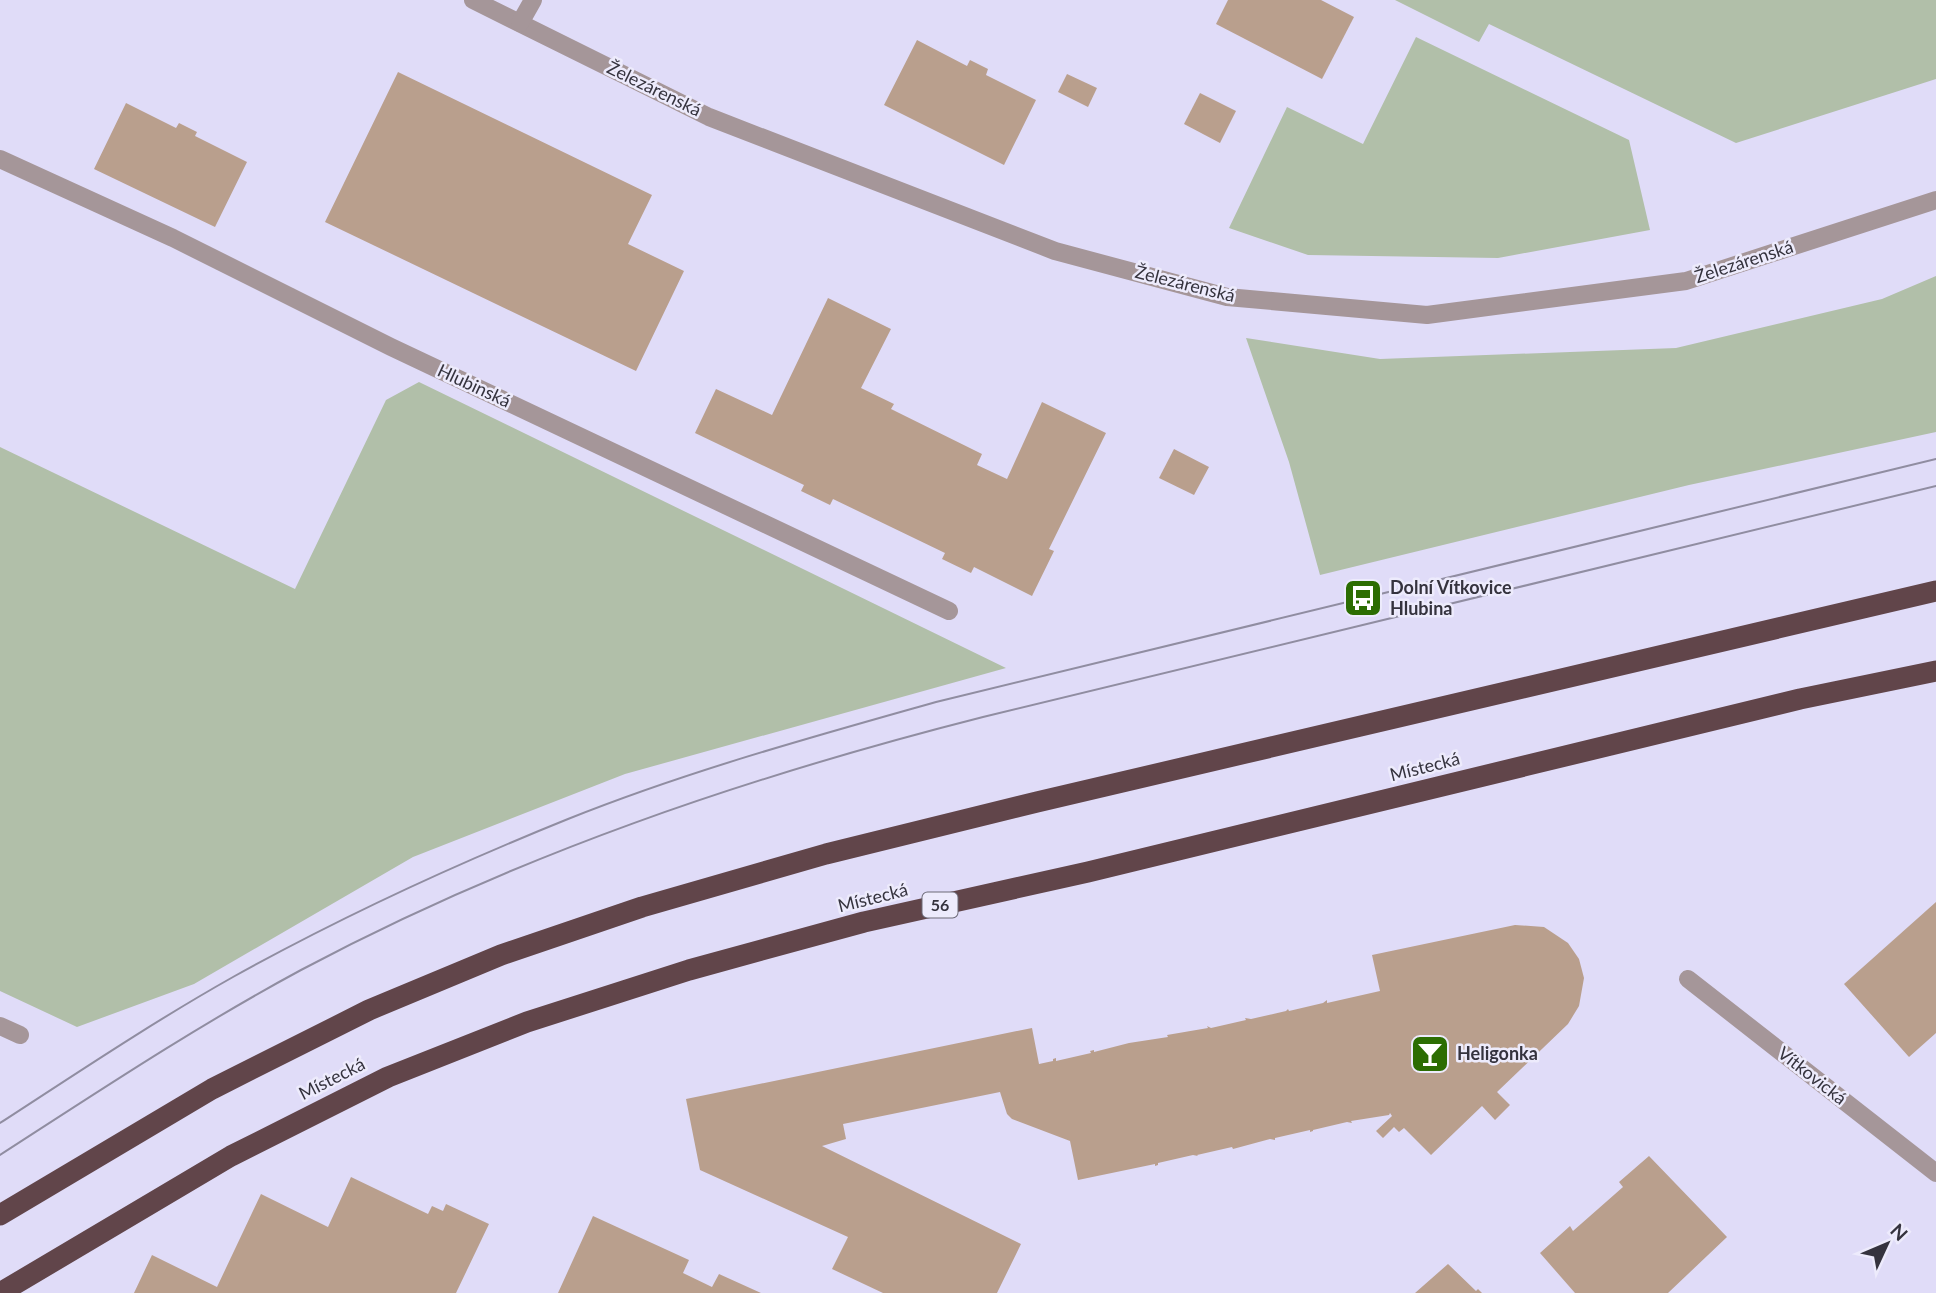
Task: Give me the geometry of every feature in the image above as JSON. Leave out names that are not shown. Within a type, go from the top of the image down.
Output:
[{"type":"highway","points":[[0,1215],[212,1089],[369,1010],[501,955],[642,907],[826,854],[1037,802],[1936,591]]},
{"type":"highway","name":"Místecká","points":[[0,1293],[231,1156],[388,1077],[527,1023],[688,970],[864,922],[1101,869],[1786,702],[1936,671]]},
{"type":"street","name":"Železárenská","points":[[473,0],[709,117],[1042,246],[1227,297],[1427,315],[1686,281],[1936,200]]},
{"type":"street","points":[[520,23],[533,0]]},
{"type":"street","name":"Hlubinská","points":[[0,159],[173,238],[391,347],[949,611]]},
{"type":"street","name":"Vítkovická","points":[[1688,979],[1936,1173]]},
{"type":"street","points":[[0,1026],[20,1035]]},
{"type":"green space","points":[[1395,0],[1936,0],[1936,79],[1736,143],[1489,24],[1479,42]]},
{"type":"green space","points":[[1416,37],[1629,140],[1650,230],[1498,258],[1308,255],[1229,228],[1287,107],[1363,144]]},
{"type":"green space","points":[[1936,276],[1936,432],[1689,485],[1320,575],[1289,462],[1246,338],[1380,359],[1676,348],[1882,299]]},
{"type":"green space","points":[[419,382],[1006,668],[625,774],[413,857],[194,984],[77,1027],[0,991],[0,447],[295,589],[386,400]]},
{"type":"building","points":[[1228,0],[1321,0],[1354,17],[1322,79],[1216,24]]},
{"type":"building","points":[[917,40],[967,66],[970,60],[988,69],[986,75],[1036,100],[1004,165],[884,105]]},
{"type":"building","points":[[398,72],[652,195],[628,244],[684,271],[636,371],[325,222]]},
{"type":"building","points":[[1067,74],[1097,88],[1088,107],[1058,92]]},
{"type":"building","points":[[1200,93],[1236,111],[1220,143],[1184,124]]},
{"type":"building","points":[[126,103],[176,128],[179,123],[197,132],[195,136],[247,162],[215,227],[94,169]]},
{"type":"building","points":[[828,298],[891,329],[861,388],[894,404],[891,409],[982,454],[977,465],[1007,479],[1042,402],[1106,433],[1049,549],[1054,551],[1032,596],[974,567],[971,573],[942,559],[945,553],[833,499],[830,505],[801,491],[804,485],[695,433],[716,389],[772,415]]},
{"type":"building","points":[[1174,449],[1209,467],[1194,495],[1159,478]]},
{"type":"building","points":[[1936,902],[1936,1033],[1909,1057],[1844,984]]},
{"type":"building","points":[[1515,925],[1544,927],[1568,943],[1579,959],[1584,978],[1579,1006],[1568,1024],[1497,1092],[1510,1105],[1495,1120],[1482,1106],[1431,1155],[1404,1128],[1399,1132],[1394,1127],[1383,1138],[1376,1131],[1392,1116],[1390,1113],[1233,1149],[1232,1147],[1193,1155],[1155,1166],[1078,1180],[1070,1141],[1012,1119],[1007,1114],[1000,1092],[843,1124],[846,1139],[822,1146],[1021,1244],[997,1293],[883,1293],[832,1269],[848,1237],[700,1170],[686,1099],[1032,1028],[1039,1064],[1056,1058],[1056,1061],[1094,1050],[1168,1037],[1167,1035],[1208,1028],[1207,1026],[1211,1028],[1327,1000],[1327,1003],[1380,991],[1372,955]]},
{"type":"building","points":[[1649,1156],[1727,1237],[1668,1293],[1575,1293],[1540,1253],[1570,1226],[1573,1231],[1623,1187],[1619,1182]]},
{"type":"building","points":[[351,1177],[428,1214],[432,1206],[443,1211],[446,1204],[489,1224],[456,1293],[134,1293],[152,1255],[217,1287],[261,1194],[328,1227]]},
{"type":"building","points":[[593,1216],[689,1260],[683,1273],[712,1287],[719,1274],[761,1293],[558,1293]]},
{"type":"building","points":[[1448,1264],[1476,1291],[1478,1289],[1482,1293],[1415,1293]]},
{"type":"tram line","points":[[0,1123],[174,1012],[315,933],[483,855],[659,785],[936,702],[1936,459]]},
{"type":"tram line","points":[[0,1155],[149,1060],[301,970],[466,890],[549,855],[720,793],[895,740],[983,717],[1936,486]]},
{"type":"place","name":"Dolní Vítkovice Hlubina","points":[[1363,598]]},
{"type":"place","name":"Heligonka","points":[[1430,1054]]}]
